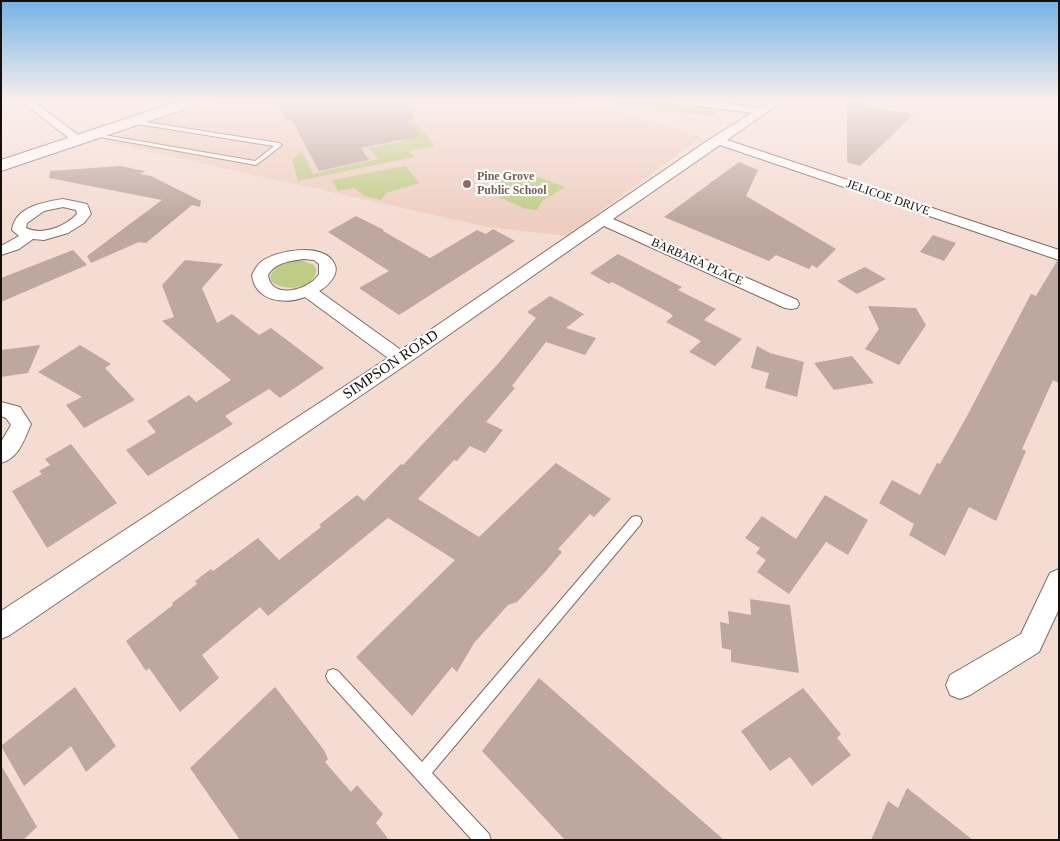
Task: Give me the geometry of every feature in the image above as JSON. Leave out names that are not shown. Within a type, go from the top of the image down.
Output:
[{"type":"street","points":[[1,166],[79,140]]},
{"type":"street","name":"SIMPSON ROAD","points":[[1,626],[401,359],[716,140]]},
{"type":"street","name":"JELICOE DRIVE","points":[[717,140],[1059,255]]},
{"type":"street","name":"BARBARA PLACE","points":[[603,220],[791,304]]},
{"type":"street","points":[[1,251],[14,246],[30,234]]},
{"type":"street","points":[[308,291],[401,359]]},
{"type":"street","points":[[1,409],[13,412],[21,424],[12,444],[1,455]]},
{"type":"street","points":[[960,685],[1030,642],[1059,581]]},
{"type":"lane","points":[[101,140],[256,163],[279,145],[249,140]]},
{"type":"lane","points":[[422,774],[636,521]]},
{"type":"lane","points":[[333,676],[482,840]]},
{"type":"shaded area","name":"Pine Grove Public School","points":[[697,140],[567,236],[488,227],[102,141]]},
{"type":"green space","points":[[430,140],[435,146],[409,151],[414,157],[298,181],[292,160],[302,151],[313,174],[378,159],[369,148],[406,141]]},
{"type":"green space","points":[[406,166],[419,183],[386,193],[381,200],[365,196],[354,188],[338,191],[332,180]]},
{"type":"green space","points":[[530,174],[565,187],[542,201],[537,210],[526,209],[486,192],[501,180],[517,175]]},
{"type":"green space","points":[[303,261],[314,265],[316,269],[315,276],[305,285],[290,288],[276,285],[271,281],[270,277],[273,272],[280,266],[288,262]]},
{"type":"building","points":[[303,140],[399,140],[361,148],[369,160],[319,171]]},
{"type":"building","points":[[847,140],[887,140],[860,166],[847,162]]},
{"type":"building","points":[[739,162],[758,170],[746,196],[836,249],[817,268],[812,265],[809,269],[776,255],[769,261],[664,217]]},
{"type":"building","points":[[120,166],[145,171],[140,174],[151,176],[201,201],[200,207],[192,205],[146,243],[139,242],[91,263],[87,256],[162,200],[49,178],[50,171]]},
{"type":"building","points":[[356,216],[384,230],[430,258],[477,230],[486,234],[493,229],[515,241],[399,315],[359,288],[389,271],[328,232]]},
{"type":"building","points":[[933,235],[956,243],[944,261],[920,252]]},
{"type":"building","points":[[73,250],[87,265],[1,302],[1,278]]},
{"type":"building","points":[[618,254],[682,287],[678,290],[716,309],[704,320],[742,339],[715,366],[689,352],[701,341],[666,322],[673,316],[670,313],[612,282],[609,284],[590,273]]},
{"type":"building","points":[[185,260],[223,264],[202,288],[217,323],[232,314],[259,335],[271,328],[324,368],[280,398],[269,389],[259,395],[225,416],[233,424],[148,476],[126,450],[156,432],[147,421],[189,395],[196,402],[231,380],[162,321],[174,317],[162,285]]},
{"type":"building","points":[[1057,261],[1059,262],[1059,383],[1053,380],[1022,449],[1026,451],[996,521],[969,507],[945,556],[909,535],[914,524],[879,503],[892,480],[920,495],[937,463],[940,464],[967,416],[1031,294],[1036,296]]},
{"type":"building","points":[[865,267],[886,279],[857,294],[837,281]]},
{"type":"building","points":[[550,296],[584,314],[566,328],[596,338],[585,355],[546,342],[512,386],[515,388],[486,422],[503,430],[485,453],[470,446],[457,461],[454,460],[418,499],[479,537],[556,463],[611,499],[594,517],[590,514],[558,549],[562,552],[546,571],[517,602],[508,605],[474,643],[457,672],[452,667],[412,716],[356,657],[455,560],[388,518],[268,616],[260,607],[202,655],[219,678],[180,712],[149,668],[146,671],[126,641],[173,605],[172,603],[197,584],[195,581],[211,569],[213,571],[258,538],[279,560],[321,527],[319,525],[357,495],[364,501],[401,464],[403,465],[497,365],[536,318],[527,312]]},
{"type":"building","points":[[868,306],[916,308],[926,325],[899,365],[865,349],[879,329]]},
{"type":"building","points":[[40,345],[28,373],[1,377],[1,350]]},
{"type":"building","points":[[80,345],[111,364],[105,368],[135,400],[84,428],[66,405],[82,397],[38,372]]},
{"type":"building","points":[[757,346],[770,353],[804,362],[797,397],[765,388],[769,373],[751,368]]},
{"type":"building","points":[[852,356],[874,383],[834,390],[814,363]]},
{"type":"building","points":[[71,444],[117,503],[47,548],[12,491],[42,474],[39,471],[50,465],[45,459]]},
{"type":"building","points":[[825,495],[868,520],[848,555],[826,542],[789,594],[757,572],[766,560],[756,553],[760,548],[745,538],[762,516],[796,539]]},
{"type":"building","points":[[750,599],[790,605],[799,673],[731,662],[731,650],[722,648],[720,622],[729,624],[728,611],[751,615]]},
{"type":"building","points":[[539,678],[724,840],[565,840],[482,751]]},
{"type":"building","points":[[75,687],[116,746],[86,772],[71,746],[24,786],[1,746]]},
{"type":"building","points":[[275,687],[324,750],[328,759],[325,762],[351,792],[357,785],[383,814],[376,823],[389,840],[240,840],[190,768]]},
{"type":"building","points":[[803,688],[841,734],[837,738],[851,755],[812,786],[790,757],[770,771],[741,731]]},
{"type":"building","points":[[1,765],[37,827],[23,840],[1,840]]},
{"type":"building","points":[[907,788],[973,840],[871,840],[888,801],[898,808]]},
{"type":"place","name":"Pine Grove Public School","points":[[467,184]]}]
